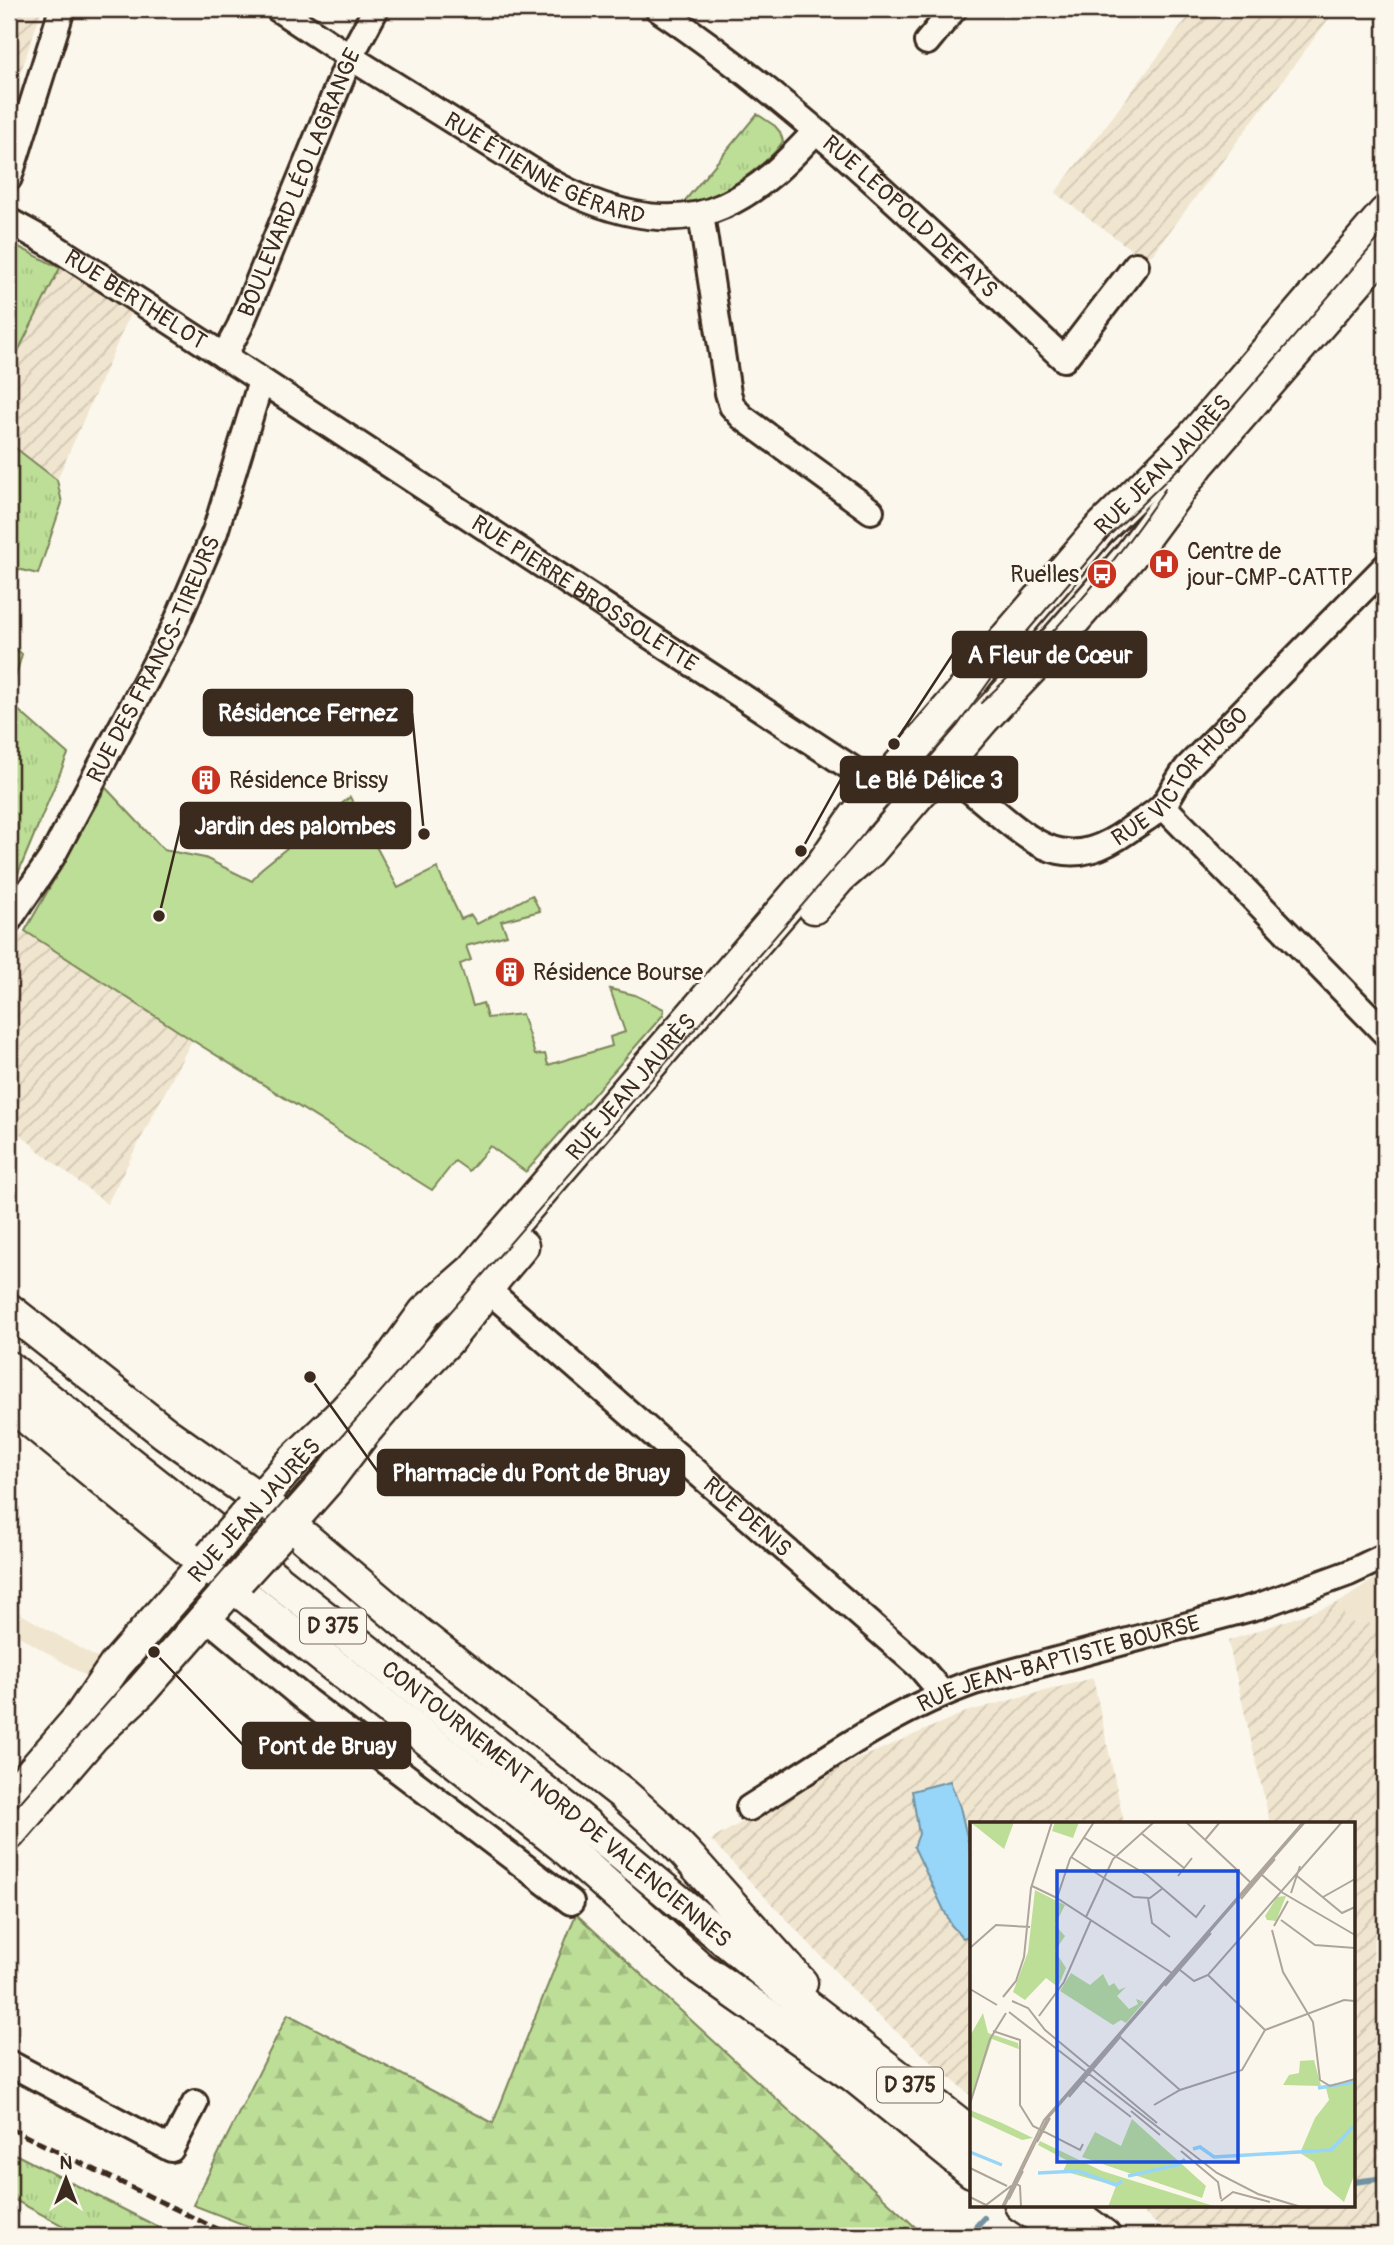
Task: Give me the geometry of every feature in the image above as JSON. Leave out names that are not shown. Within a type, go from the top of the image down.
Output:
[{"type":"main road","name":"RUE JEAN JAURÈS","points":[[9,1798],[80,1717],[115,1666],[255,1504],[296,1458],[338,1419],[369,1385],[391,1360],[425,1312],[481,1260],[822,865],[849,824],[1099,530],[1193,437],[1385,213]]},
{"type":"main road","name":"RUE JEAN JAURÈS","points":[[9,1834],[93,1736],[141,1691],[326,1482],[382,1411],[447,1342],[501,1270],[839,878],[869,852],[1130,556],[1199,463],[1385,249]]},
{"type":"main road","points":[[9,1310],[623,1794],[660,1827],[848,2037]]},
{"type":"main road","name":"CONTOURNEMENT NORD DE VALENCIENNES","points":[[9,1368],[573,1814],[776,1982],[848,2037],[968,2159]]},
{"type":"main road","points":[[9,1403],[563,1846],[700,1968],[968,2159]]},
{"type":"main road","points":[[657,1884],[764,1997],[848,2072]]},
{"type":"main road","points":[[1010,2206],[1045,2236]]},
{"type":"main road","points":[[1023,2206],[1068,2236]]},
{"type":"main road","points":[[1064,2206],[1104,2236]]},
{"type":"street","points":[[9,178],[62,9]]},
{"type":"street","name":"RUE ÉTIENNE GÉRARD","points":[[278,9],[350,57],[570,192],[630,213],[666,216],[701,214],[720,208],[749,192],[789,159],[816,132]]},
{"type":"street","name":"BOULEVARD LÉO LAGRANGE","points":[[224,356],[240,326],[350,57],[376,9]]},
{"type":"street","name":"RUE LÉOPOLD DEFAYS","points":[[658,9],[743,70],[816,132],[1065,359],[1136,265]]},
{"type":"street","points":[[927,42],[954,9]]},
{"type":"street","points":[[701,214],[732,406],[742,417],[870,511]]},
{"type":"street","name":"RUE BERTHELOT","points":[[9,221],[49,243],[261,381]]},
{"type":"street","name":"RUE PIERRE BROSSOLETTE","points":[[261,381],[909,806]]},
{"type":"street","name":"RUE DES FRANCS-TIREURS","points":[[9,920],[52,857],[174,628],[215,532],[261,381]]},
{"type":"street","name":"RUE VICTOR HUGO","points":[[943,767],[1024,836],[1052,850],[1072,851],[1100,846],[1119,837],[1163,806],[1187,768],[1385,567]]},
{"type":"street","points":[[1163,806],[1385,1033]]},
{"type":"street","name":"RUE DENIS","points":[[487,1289],[920,1667],[942,1693]]},
{"type":"street","name":"RUE JEAN-BAPTISTE BOURSE","points":[[749,1808],[871,1731],[942,1693],[987,1678],[1259,1606],[1349,1573],[1385,1556]]},
{"type":"street","points":[[206,1617],[307,1701],[571,1902]]},
{"type":"street","points":[[9,2063],[171,2149],[195,2103]]},
{"type":"shaded area","points":[[9,9],[42,9],[9,106]]},
{"type":"shaded area","points":[[1194,9],[1336,9],[1153,254],[1144,259],[1055,193]]},
{"type":"shaded area","points":[[60,268],[131,312],[57,480],[9,443],[9,369]]},
{"type":"shaded area","points":[[25,931],[192,1040],[107,1204],[9,1124],[9,1046],[15,1038],[9,1030],[9,999],[15,989],[9,984],[9,946]]},
{"type":"shaded area","points":[[1385,1572],[1385,1624],[1345,1622],[1340,1602]]},
{"type":"shaded area","points":[[1340,1602],[1346,1622],[1385,1624],[1385,2236],[1171,2236],[1135,2206],[1356,2206],[1356,1822],[1270,1822],[1228,1641]]},
{"type":"shaded area","points":[[9,1607],[102,1661],[88,1677],[9,1630]]},
{"type":"shaded area","points":[[1093,1678],[1124,1822],[970,1822],[970,2095],[874,2012],[711,1840],[831,1771],[966,1712]]},
{"type":"green space","points":[[757,114],[780,132],[783,141],[778,149],[729,188],[708,198],[683,203]]},
{"type":"green space","points":[[9,242],[60,268],[9,369]]},
{"type":"green space","points":[[9,443],[57,480],[62,503],[38,574],[9,567]]},
{"type":"green space","points":[[9,643],[22,654],[9,700]]},
{"type":"green space","points":[[9,702],[68,754],[9,895]]},
{"type":"green space","points":[[106,788],[164,850],[205,858],[252,881],[261,869],[350,797],[398,888],[437,868],[461,919],[471,915],[477,924],[532,895],[540,911],[501,921],[507,935],[466,946],[471,960],[460,964],[473,1006],[483,1003],[487,1018],[522,1014],[535,1055],[545,1054],[548,1065],[612,1046],[610,1037],[625,1032],[610,989],[635,995],[664,1009],[663,1015],[526,1172],[490,1146],[469,1171],[455,1161],[432,1190],[192,1040],[25,931]]},
{"type":"green space","points":[[576,1914],[925,2236],[273,2236],[193,2205],[288,2014],[493,2123]]},
{"type":"green space","points":[[9,2151],[178,2236],[82,2236],[9,2197]]},
{"type":"water","points":[[950,1781],[960,1807],[970,1850],[970,1936],[963,1938],[951,1925],[914,1847],[919,1834],[912,1791]]},
{"type":"waterway","points":[[1356,2182],[1385,2178]]},
{"type":"waterway","points":[[967,2236],[984,2218]]},
{"type":"tram line","points":[[1180,469],[1385,231]]},
{"type":"tram line","points":[[9,1815],[434,1331],[958,725],[1013,648],[1108,537],[1184,463]]},
{"type":"tram line","points":[[981,703],[1032,654],[1080,601],[1165,489]]},
{"type":"railway","points":[[9,2128],[231,2236]]},
{"type":"place","name":"Centre de jour-CMP-CATTP","points":[[1164,564]]},
{"type":"place","name":"Ruelles","points":[[1102,574]]},
{"type":"place","name":"A Fleur de Cœur","points":[[894,744]]},
{"type":"place","name":"Résidence Brissy","points":[[206,780]]},
{"type":"place","name":"Résidence Fernez","points":[[424,834]]},
{"type":"place","name":"Le Blé Délice 3","points":[[801,851]]},
{"type":"place","name":"Jardin des palombes","points":[[159,916]]},
{"type":"place","name":"Résidence Bourse","points":[[510,972]]},
{"type":"place","name":"Pharmacie du Pont de Bruay","points":[[310,1377]]},
{"type":"place","name":"Pont de Bruay","points":[[154,1652]]}]
